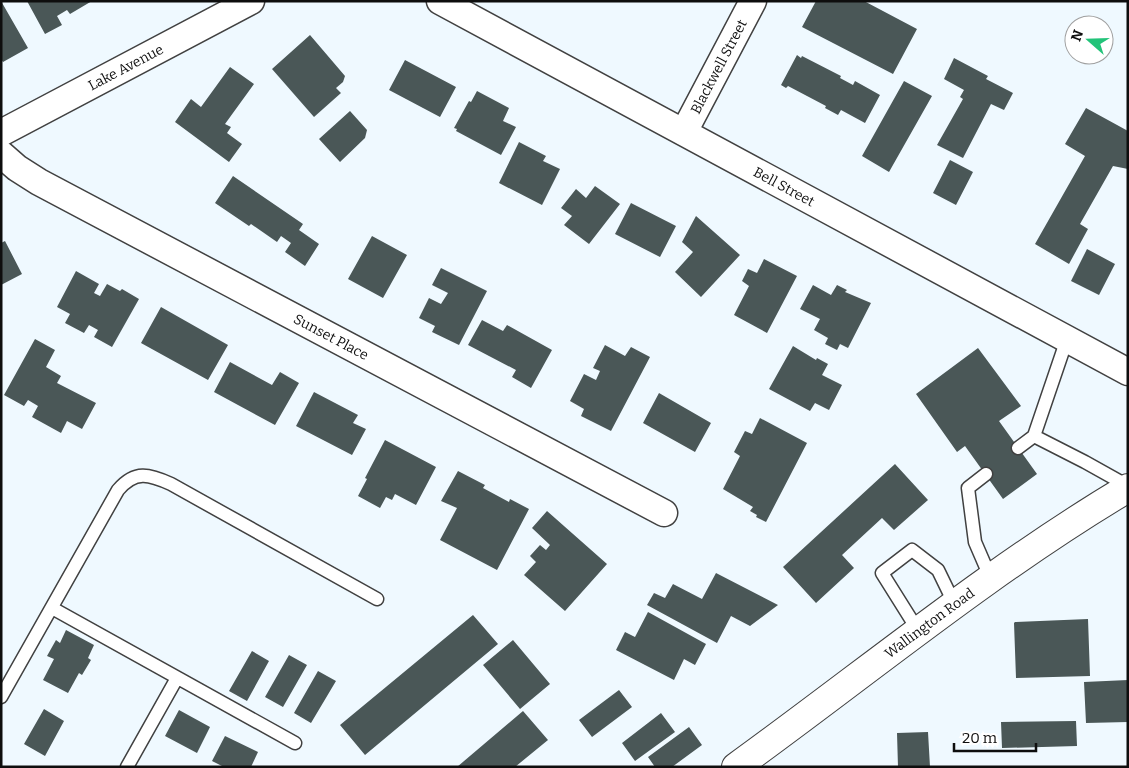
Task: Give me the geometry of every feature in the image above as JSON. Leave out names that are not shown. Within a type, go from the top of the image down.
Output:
[{"type":"street","name":"Lake Avenue","points":[[1,133],[251,1]]},
{"type":"street","name":"Bell Street","points":[[440,1],[1128,372]]},
{"type":"street","name":"Blackwell Street","points":[[684,132],[753,1]]},
{"type":"street","name":"Sunset Place","points":[[1,154],[17,168],[48,187],[664,513]]},
{"type":"street","name":"Wallington Road","points":[[736,767],[991,579],[1079,517],[1128,487]]},
{"type":"lane","points":[[1018,448],[1034,436],[1067,339]]},
{"type":"lane","points":[[1034,436],[1128,487]]},
{"type":"lane","points":[[986,474],[968,488],[975,542],[991,579]]},
{"type":"lane","points":[[1,697],[118,490],[126,481],[136,477],[147,475],[171,484],[377,598]]},
{"type":"lane","points":[[919,632],[882,573],[912,550],[938,570],[955,605]]},
{"type":"lane","points":[[52,608],[295,743]]},
{"type":"lane","points":[[127,767],[177,678]]},
{"type":"building","points":[[1,1],[28,48],[3,62],[1,59]]},
{"type":"building","points":[[27,1],[92,1],[70,14],[67,10],[57,16],[62,25],[45,34]]},
{"type":"building","points":[[816,1],[864,1],[917,29],[893,74],[802,27]]},
{"type":"building","points":[[310,35],[345,76],[343,82],[336,88],[341,93],[314,117],[272,69]]},
{"type":"building","points":[[797,55],[841,76],[840,78],[853,85],[855,81],[880,95],[865,123],[841,110],[838,115],[825,108],[826,106],[788,86],[786,88],[781,85]]},
{"type":"building","points":[[954,58],[988,76],[986,79],[1013,93],[1004,110],[991,104],[963,158],[937,145],[963,99],[960,97],[964,90],[944,79]]},
{"type":"building","points":[[405,60],[456,87],[440,117],[389,90]]},
{"type":"building","points":[[230,67],[254,84],[225,124],[231,127],[227,133],[242,144],[229,162],[175,122],[191,99],[201,107]]},
{"type":"building","points":[[904,81],[932,96],[889,172],[862,156]]},
{"type":"building","points":[[477,91],[509,108],[503,121],[516,127],[501,155],[456,131],[457,129],[454,128],[469,101],[471,102]]},
{"type":"building","points":[[1086,108],[1128,131],[1128,169],[1113,166],[1080,224],[1088,229],[1069,264],[1035,244],[1085,156],[1065,144]]},
{"type":"building","points":[[350,111],[367,130],[365,138],[340,162],[319,139]]},
{"type":"building","points":[[519,142],[546,156],[543,161],[560,169],[542,205],[499,183]]},
{"type":"building","points":[[950,160],[973,172],[956,205],[933,193]]},
{"type":"building","points":[[233,176],[303,224],[299,230],[319,244],[305,266],[285,252],[291,243],[281,236],[277,242],[215,203]]},
{"type":"building","points":[[595,186],[620,204],[589,244],[564,225],[572,216],[561,208],[576,189],[586,198]]},
{"type":"building","points":[[631,203],[676,226],[660,257],[615,234]]},
{"type":"building","points":[[696,216],[740,255],[701,297],[675,272],[693,252],[682,242]]},
{"type":"building","points":[[372,236],[407,255],[383,298],[348,279]]},
{"type":"building","points":[[5,241],[22,274],[1,285],[1,243]]},
{"type":"building","points":[[1087,249],[1115,264],[1099,295],[1071,281]]},
{"type":"building","points":[[764,259],[797,276],[767,333],[734,315],[749,286],[742,281],[748,269],[757,273]]},
{"type":"building","points":[[441,268],[487,291],[459,345],[432,332],[435,326],[419,318],[429,298],[441,304],[448,293],[432,285]]},
{"type":"building","points":[[76,271],[99,284],[94,293],[100,296],[107,284],[120,291],[122,289],[139,299],[112,347],[94,337],[98,330],[89,325],[84,333],[65,323],[70,314],[57,307]]},
{"type":"building","points":[[813,285],[831,295],[837,285],[847,290],[845,292],[871,303],[848,348],[840,344],[837,350],[825,344],[828,338],[814,330],[820,319],[800,309]]},
{"type":"building","points":[[161,307],[228,345],[208,380],[141,343]]},
{"type":"building","points":[[482,320],[503,331],[507,325],[552,350],[531,388],[512,377],[516,370],[468,345]]},
{"type":"building","points":[[35,339],[55,350],[46,367],[61,376],[57,383],[96,403],[82,429],[67,421],[61,433],[32,417],[38,406],[28,400],[24,406],[4,395]]},
{"type":"building","points":[[605,345],[625,356],[631,347],[650,357],[611,431],[581,416],[584,409],[570,401],[584,374],[596,380],[600,371],[593,368]]},
{"type":"building","points":[[793,346],[816,360],[817,358],[828,364],[822,375],[842,385],[829,410],[815,403],[810,411],[769,389]]},
{"type":"building","points":[[978,348],[1021,406],[999,421],[1037,474],[1003,499],[965,446],[957,452],[916,394]]},
{"type":"building","points":[[230,362],[272,385],[280,372],[299,383],[275,425],[214,392]]},
{"type":"building","points":[[314,392],[358,415],[353,423],[366,429],[352,455],[296,426]]},
{"type":"building","points":[[659,393],[711,423],[695,452],[643,423]]},
{"type":"building","points":[[760,418],[807,443],[766,522],[756,517],[757,515],[750,511],[753,507],[723,489],[740,456],[734,452],[745,431],[752,434]]},
{"type":"building","points":[[385,440],[436,467],[416,505],[395,494],[392,500],[386,497],[380,508],[358,496],[367,479],[365,478]]},
{"type":"building","points":[[895,464],[928,500],[894,530],[882,518],[842,555],[854,568],[816,603],[783,567]]},
{"type":"building","points":[[458,471],[485,485],[483,488],[509,502],[510,499],[529,509],[497,570],[440,540],[457,508],[441,501]]},
{"type":"building","points":[[547,511],[607,564],[565,611],[524,575],[536,562],[530,556],[540,545],[546,550],[550,545],[532,528]]},
{"type":"building","points":[[716,573],[778,605],[750,626],[731,616],[717,643],[647,605],[654,593],[665,598],[673,584],[702,599]]},
{"type":"building","points":[[648,612],[706,644],[695,665],[684,659],[674,680],[616,650],[625,632],[635,637]]},
{"type":"building","points":[[473,615],[498,644],[365,755],[340,725]]},
{"type":"building","points":[[1088,619],[1090,676],[1016,678],[1015,622]]},
{"type":"building","points":[[66,630],[94,645],[88,658],[91,660],[82,675],[79,673],[68,693],[43,680],[54,659],[47,656],[56,640],[60,643]]},
{"type":"building","points":[[513,640],[550,684],[520,709],[483,665]]},
{"type":"building","points":[[252,651],[269,661],[247,701],[229,691]]},
{"type":"building","points":[[289,655],[307,665],[283,707],[265,697]]},
{"type":"building","points":[[318,671],[336,681],[311,723],[294,713]]},
{"type":"building","points":[[1128,680],[1128,722],[1086,723],[1084,682]]},
{"type":"building","points":[[619,690],[632,707],[592,737],[579,720]]},
{"type":"building","points":[[44,709],[64,721],[45,756],[24,744]]},
{"type":"building","points":[[179,710],[210,727],[197,753],[165,736]]},
{"type":"building","points":[[523,711],[548,740],[515,767],[457,767]]},
{"type":"building","points":[[661,713],[675,732],[635,761],[622,743]]},
{"type":"building","points":[[1076,721],[1077,746],[1002,748],[1001,722]]},
{"type":"building","points":[[689,727],[702,745],[672,767],[655,767],[648,757]]},
{"type":"building","points":[[928,732],[930,767],[898,767],[897,733]]},
{"type":"building","points":[[225,736],[258,752],[251,767],[224,767],[212,761]]}]
